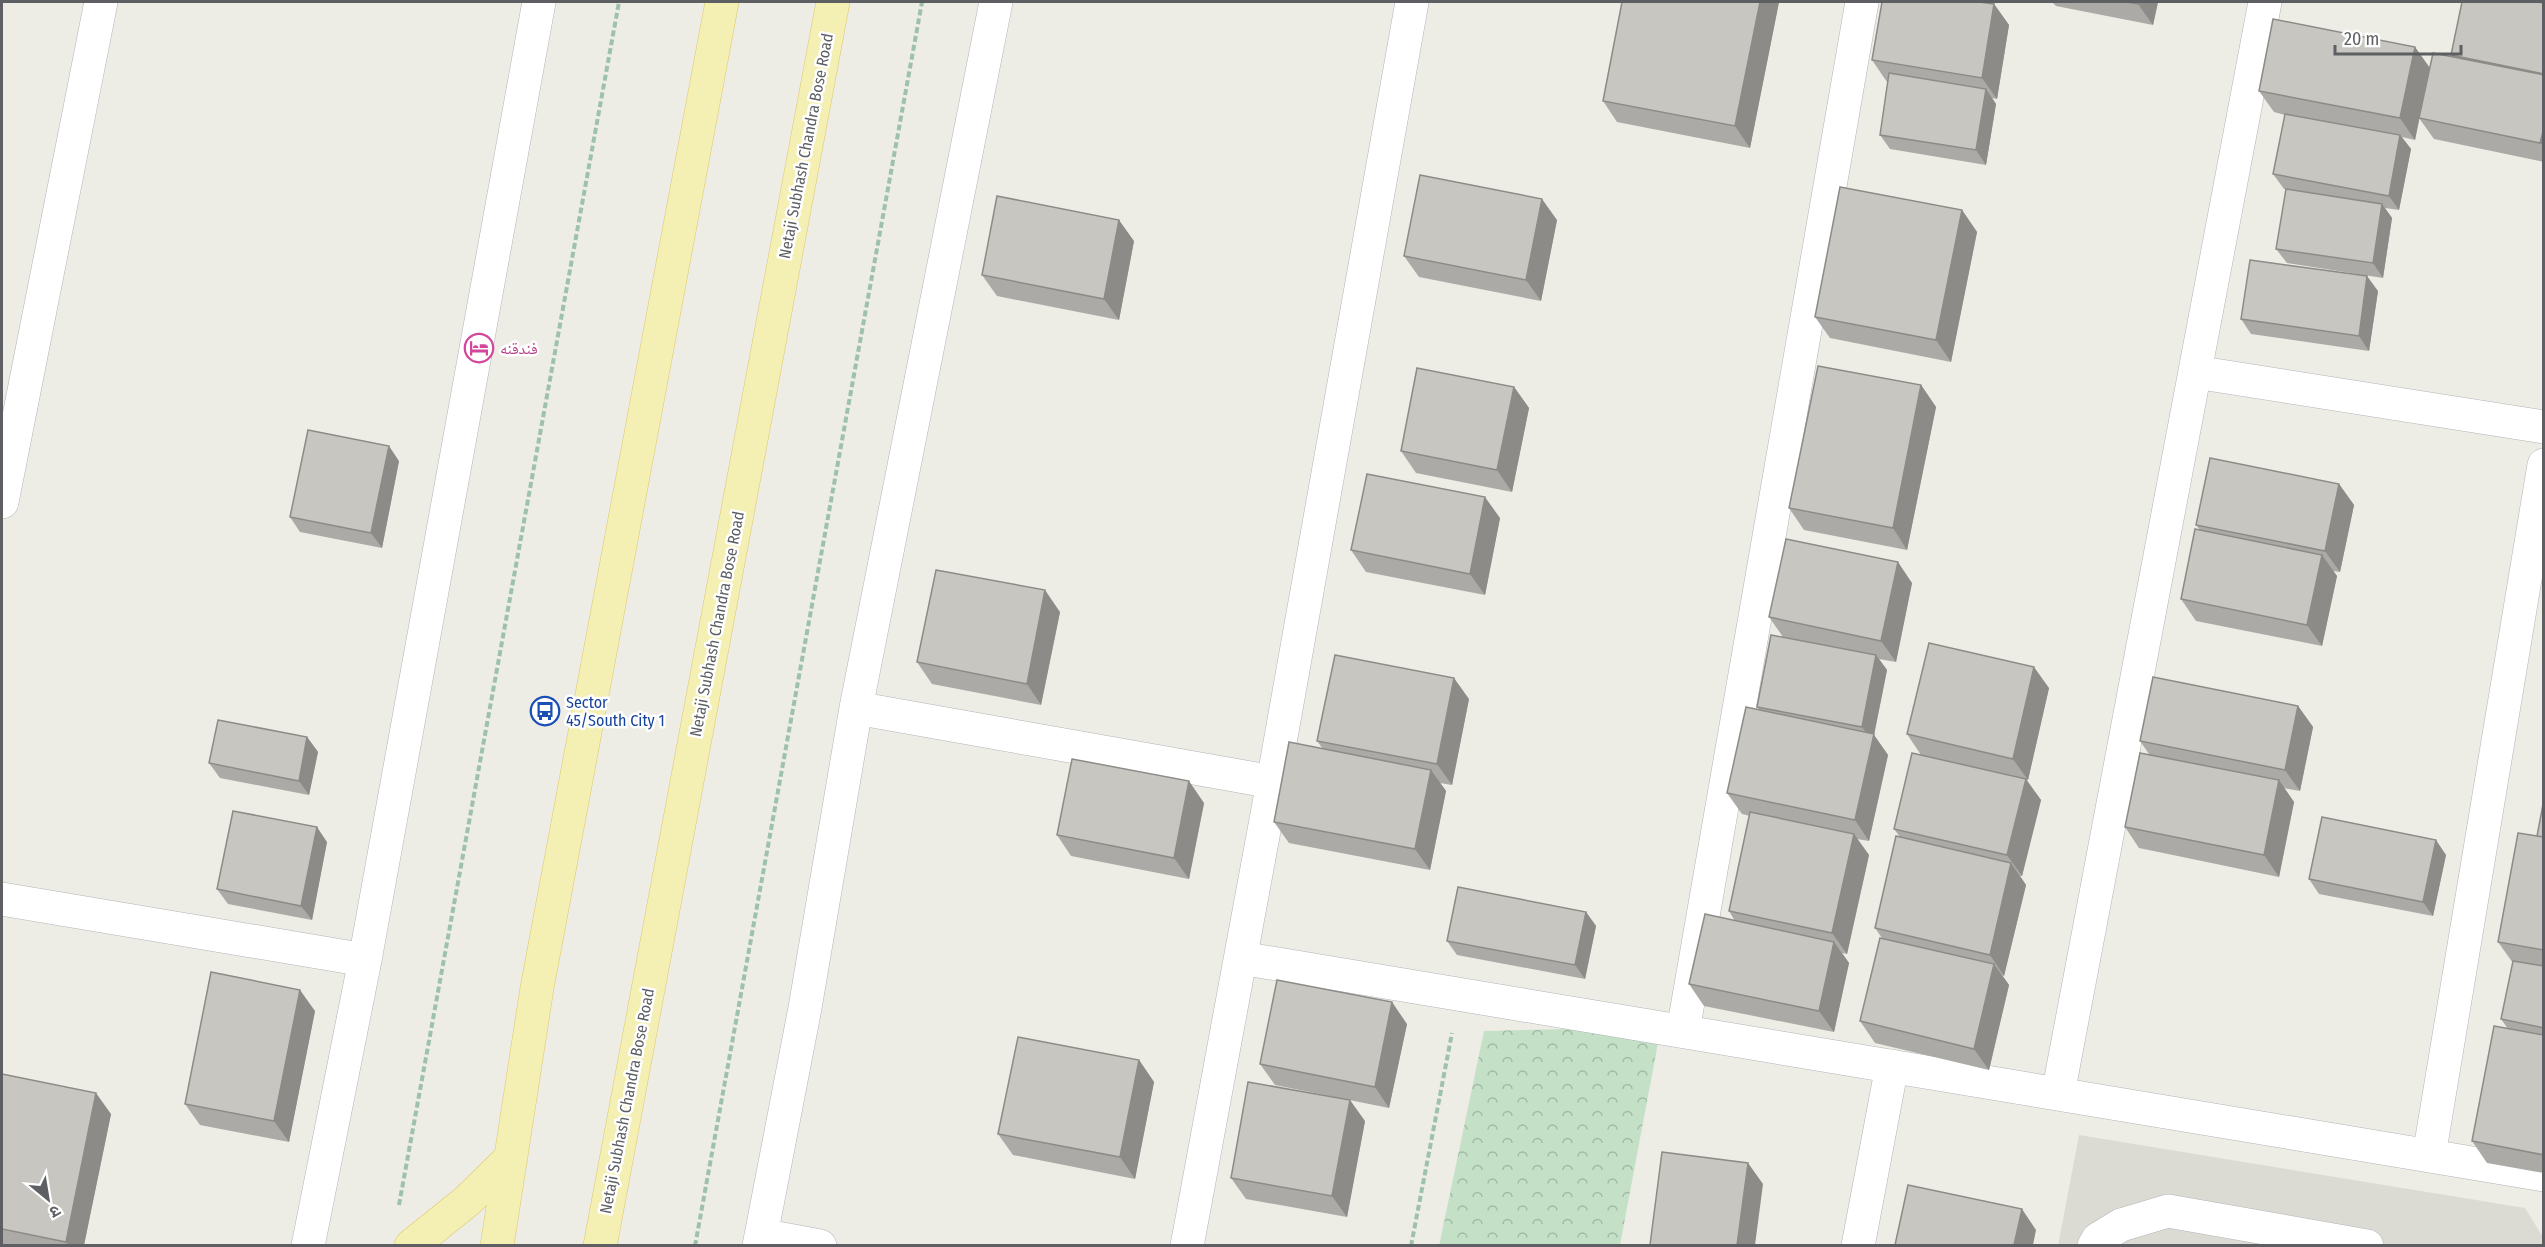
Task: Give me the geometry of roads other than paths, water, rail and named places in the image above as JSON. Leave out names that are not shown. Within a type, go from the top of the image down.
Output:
[{"type":"main road","points":[[497,1245],[539,976],[722,2]]},
{"type":"main road","name":"Netaji Subhash Chandra Bose Road","points":[[600,1245],[833,2]]},
{"type":"main road","points":[[411,1245],[467,1201],[511,1158]]},
{"type":"street","points":[[2,502],[101,2]]},
{"type":"street","points":[[308,1245],[365,960],[540,2]]},
{"type":"street","points":[[820,1245],[760,1240],[805,1008],[856,708],[996,2]]},
{"type":"street","points":[[1186,1245],[1273,782],[1412,2]]},
{"type":"street","points":[[1683,1031],[1862,2]]},
{"type":"street","points":[[2058,1094],[2265,2]]},
{"type":"street","points":[[2195,372],[2544,427]]},
{"type":"street","points":[[2428,1156],[2544,465]]},
{"type":"street","points":[[856,708],[1273,782]]},
{"type":"street","points":[[2,899],[365,960]]},
{"type":"street","points":[[1241,958],[2544,1175]]},
{"type":"street","points":[[1858,1245],[1892,1066]]},
{"type":"street","points":[[2094,1245],[2098,1239],[2121,1225],[2168,1210],[2367,1245]]},
{"type":"place","name":"فندقنه","points":[[479,348]]},
{"type":"place","name":"Sector 45/South City 1","points":[[545,711]]}]
